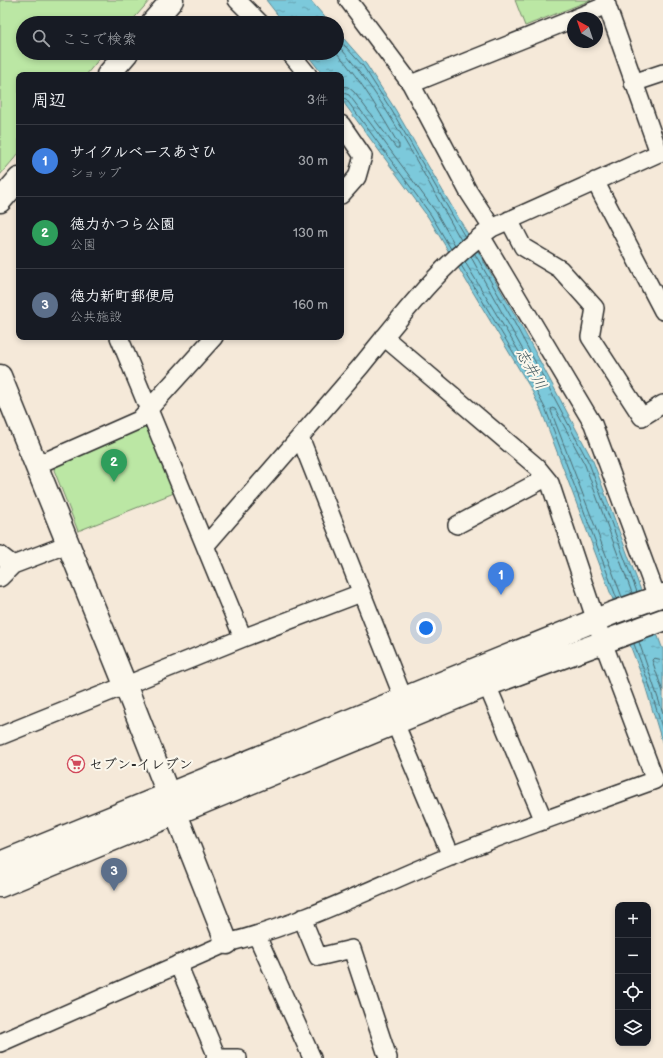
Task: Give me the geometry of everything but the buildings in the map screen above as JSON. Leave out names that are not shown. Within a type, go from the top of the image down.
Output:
[{"type":"street","points":[[158,16],[172,0]]},
{"type":"street","points":[[237,0],[253,16]]},
{"type":"street","points":[[0,863],[172,804],[403,712],[605,616],[657,597],[592,424],[486,232],[468,191],[411,84],[355,2]]},
{"type":"street","points":[[206,545],[441,271],[486,232],[595,181],[661,153],[633,84],[606,3],[587,12]]},
{"type":"street","points":[[411,84],[567,21]]},
{"type":"street","points":[[111,72],[121,60]]},
{"type":"street","points":[[633,84],[663,73]]},
{"type":"street","points":[[344,128],[363,156],[357,177],[344,192]]},
{"type":"street","points":[[595,181],[661,302]]},
{"type":"street","points":[[0,201],[16,182]]},
{"type":"street","points":[[509,220],[523,247],[560,268],[595,308],[590,337],[642,417],[663,404]]},
{"type":"street","points":[[0,1043],[227,943],[257,936],[451,856],[655,780],[605,616],[550,483],[537,467],[384,337]]},
{"type":"street","points":[[120,340],[206,545],[243,638]]},
{"type":"street","points":[[37,465],[139,420],[150,410],[211,340]]},
{"type":"street","points":[[0,376],[126,686],[227,943]]},
{"type":"street","points":[[300,437],[361,593],[403,712],[451,856]]},
{"type":"street","points":[[457,525],[546,478]]},
{"type":"street","points":[[0,578],[7,560],[68,544]]},
{"type":"street","points":[[0,736],[243,638],[361,593]]},
{"type":"street","points":[[403,712],[487,685],[662,620]]},
{"type":"street","points":[[487,685],[544,821]]},
{"type":"street","points":[[0,886],[172,804]]},
{"type":"street","points":[[302,918],[318,957],[352,949],[385,1058]]},
{"type":"street","points":[[257,936],[312,1058]]},
{"type":"street","points":[[178,964],[216,1057],[238,1058]]},
{"type":"green space","points":[[0,0],[150,0],[136,16],[16,16],[16,60],[98,60],[88,72],[16,72],[16,156],[0,175]]},
{"type":"green space","points":[[515,0],[591,0],[525,26]]},
{"type":"green space","points":[[140,426],[149,427],[174,493],[78,531],[54,470],[57,459]]},
{"type":"water","points":[[266,0],[310,0],[324,16],[279,16]]},
{"type":"water","name":"志井川","points":[[344,39],[366,64],[395,109],[518,320],[593,461],[663,650],[663,745],[644,682],[542,412],[531,389],[428,217],[344,103],[344,72],[321,72],[311,60],[344,60]]},
{"type":"place","name":"徳力かつら公園","points":[[114,482]]},
{"type":"place","name":"サイクルベースあさひ","points":[[501,595]]},
{"type":"place","name":"セブン-イレブン","points":[[76,764]]},
{"type":"place","name":"徳力新町郵便局","points":[[114,891]]}]
